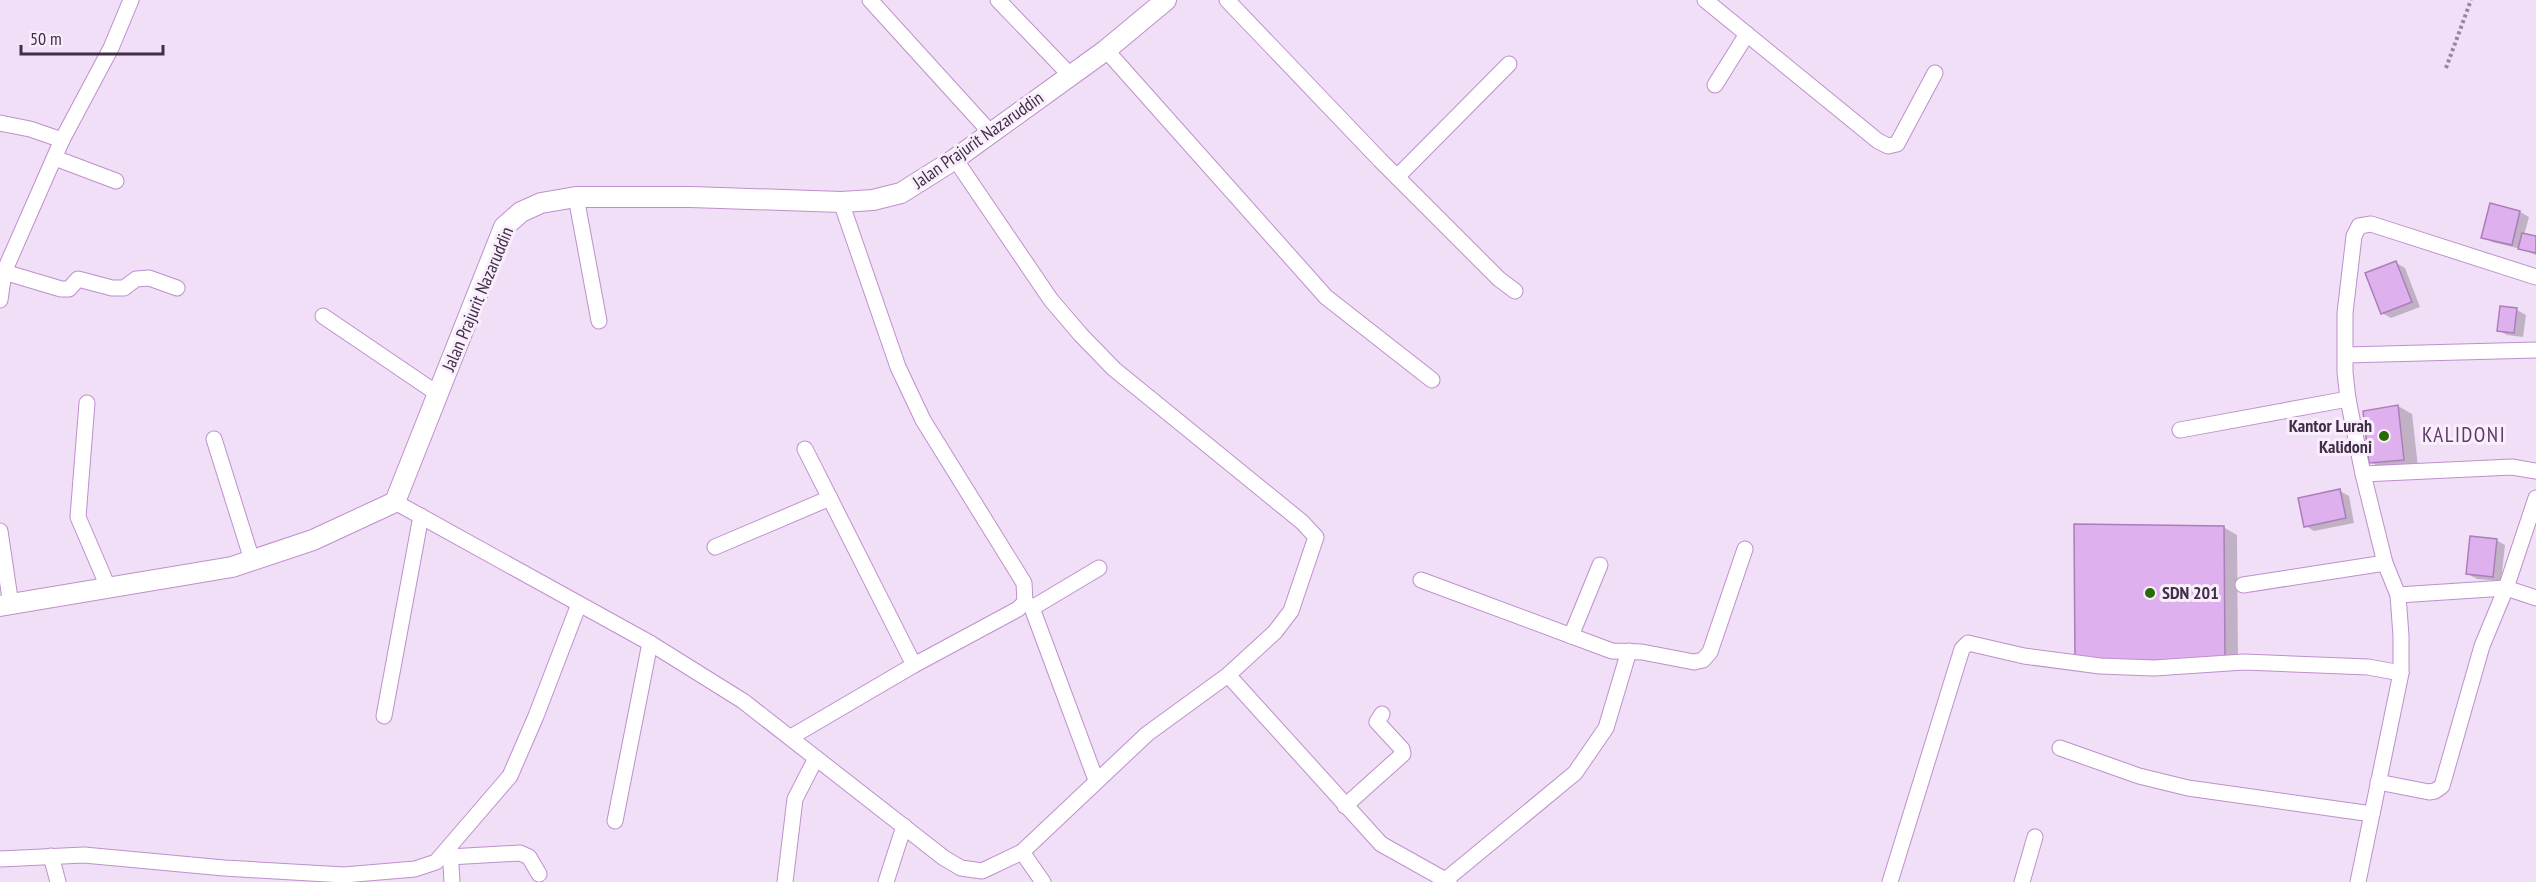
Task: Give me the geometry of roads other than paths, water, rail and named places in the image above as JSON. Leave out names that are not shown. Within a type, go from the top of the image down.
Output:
[{"type":"street","points":[[0,300],[4,272],[62,140],[111,48],[131,0]]},
{"type":"street","points":[[870,0],[990,132]]},
{"type":"street","points":[[998,0],[1070,75]]},
{"type":"street","name":"Jalan Prajurit Nazaruddin","points":[[395,502],[504,227],[520,212],[541,203],[576,197],[691,197],[842,202],[873,200],[901,193],[955,159],[1106,50],[1166,0]]},
{"type":"street","points":[[1227,0],[1397,177],[1499,279],[1515,291]]},
{"type":"street","points":[[1705,0],[1878,141],[1888,146],[1897,144],[1935,73]]},
{"type":"street","points":[[1715,85],[1747,34]]},
{"type":"street","points":[[1106,50],[1326,297],[1432,380]]},
{"type":"street","points":[[1397,177],[1509,64]]},
{"type":"street","points":[[0,123],[30,129],[62,140]]},
{"type":"street","points":[[55,158],[116,181]]},
{"type":"street","points":[[0,531],[5,606],[190,575],[252,560],[313,540],[395,502],[650,642],[743,701],[944,858],[981,877],[1022,852],[1147,734],[1228,675],[1275,632],[1291,611],[1316,537],[1302,522],[1114,369],[1081,335],[1051,300],[955,159]]},
{"type":"street","points":[[576,197],[600,321]]},
{"type":"street","points":[[842,202],[898,367],[922,420],[1024,583],[1029,605],[1096,780]]},
{"type":"street","points":[[2358,882],[2401,673],[2402,636],[2398,595],[2385,563],[2363,474],[2348,399],[2345,313],[2354,236],[2359,226],[2371,224],[2536,278]]},
{"type":"street","points":[[4,272],[60,289],[69,289],[78,279],[112,288],[124,288],[136,279],[148,278],[177,288]]},
{"type":"street","points":[[323,316],[438,394]]},
{"type":"street","points":[[2346,355],[2536,351]]},
{"type":"street","points":[[2180,430],[2348,399]]},
{"type":"street","points":[[87,403],[78,517],[108,587]]},
{"type":"street","points":[[214,439],[252,560]]},
{"type":"street","points":[[805,449],[914,665]]},
{"type":"street","points":[[2363,474],[2512,467],[2536,471]]},
{"type":"street","points":[[714,547],[830,498]]},
{"type":"street","points":[[2378,782],[2429,792],[2442,786],[2482,646],[2506,588],[2536,498]]},
{"type":"street","points":[[384,716],[421,516]]},
{"type":"street","points":[[1421,580],[1612,651],[1642,652],[1694,662],[1703,660],[1710,652],[1745,549]]},
{"type":"street","points":[[2243,585],[2385,563]]},
{"type":"street","points":[[1571,636],[1600,565]]},
{"type":"street","points":[[791,737],[914,665],[1099,568]]},
{"type":"street","points":[[2398,595],[2506,588],[2536,598]]},
{"type":"street","points":[[0,859],[84,855],[224,868],[344,875],[415,869],[436,862],[450,852],[510,776],[579,604]]},
{"type":"street","points":[[615,821],[650,642]]},
{"type":"street","points":[[1890,882],[1962,649],[1968,643],[2024,656],[2100,666],[2154,668],[2244,662],[2367,667],[2401,673]]},
{"type":"street","points":[[1228,675],[1381,844],[1446,881],[1575,773],[1605,728],[1629,651]]},
{"type":"street","points":[[1345,806],[1403,754],[1402,749],[1377,722],[1382,714]]},
{"type":"street","points":[[2060,748],[2139,776],[2188,788],[2372,814]]},
{"type":"street","points":[[785,882],[795,799],[816,758]]},
{"type":"street","points":[[886,882],[904,826]]},
{"type":"street","points":[[2022,882],[2035,837]]},
{"type":"street","points":[[450,852],[520,853],[529,857],[539,874]]},
{"type":"street","points":[[450,852],[452,882]]},
{"type":"street","points":[[1022,852],[1043,882]]},
{"type":"street","points":[[51,856],[58,882]]},
{"type":"place","name":"Kantor Lurah Kalidoni","points":[[2384,436]]},
{"type":"place","name":"SDN 201","points":[[2150,593]]},
{"type":"district","name":"KALIDONI","points":[[2464,435]]}]
